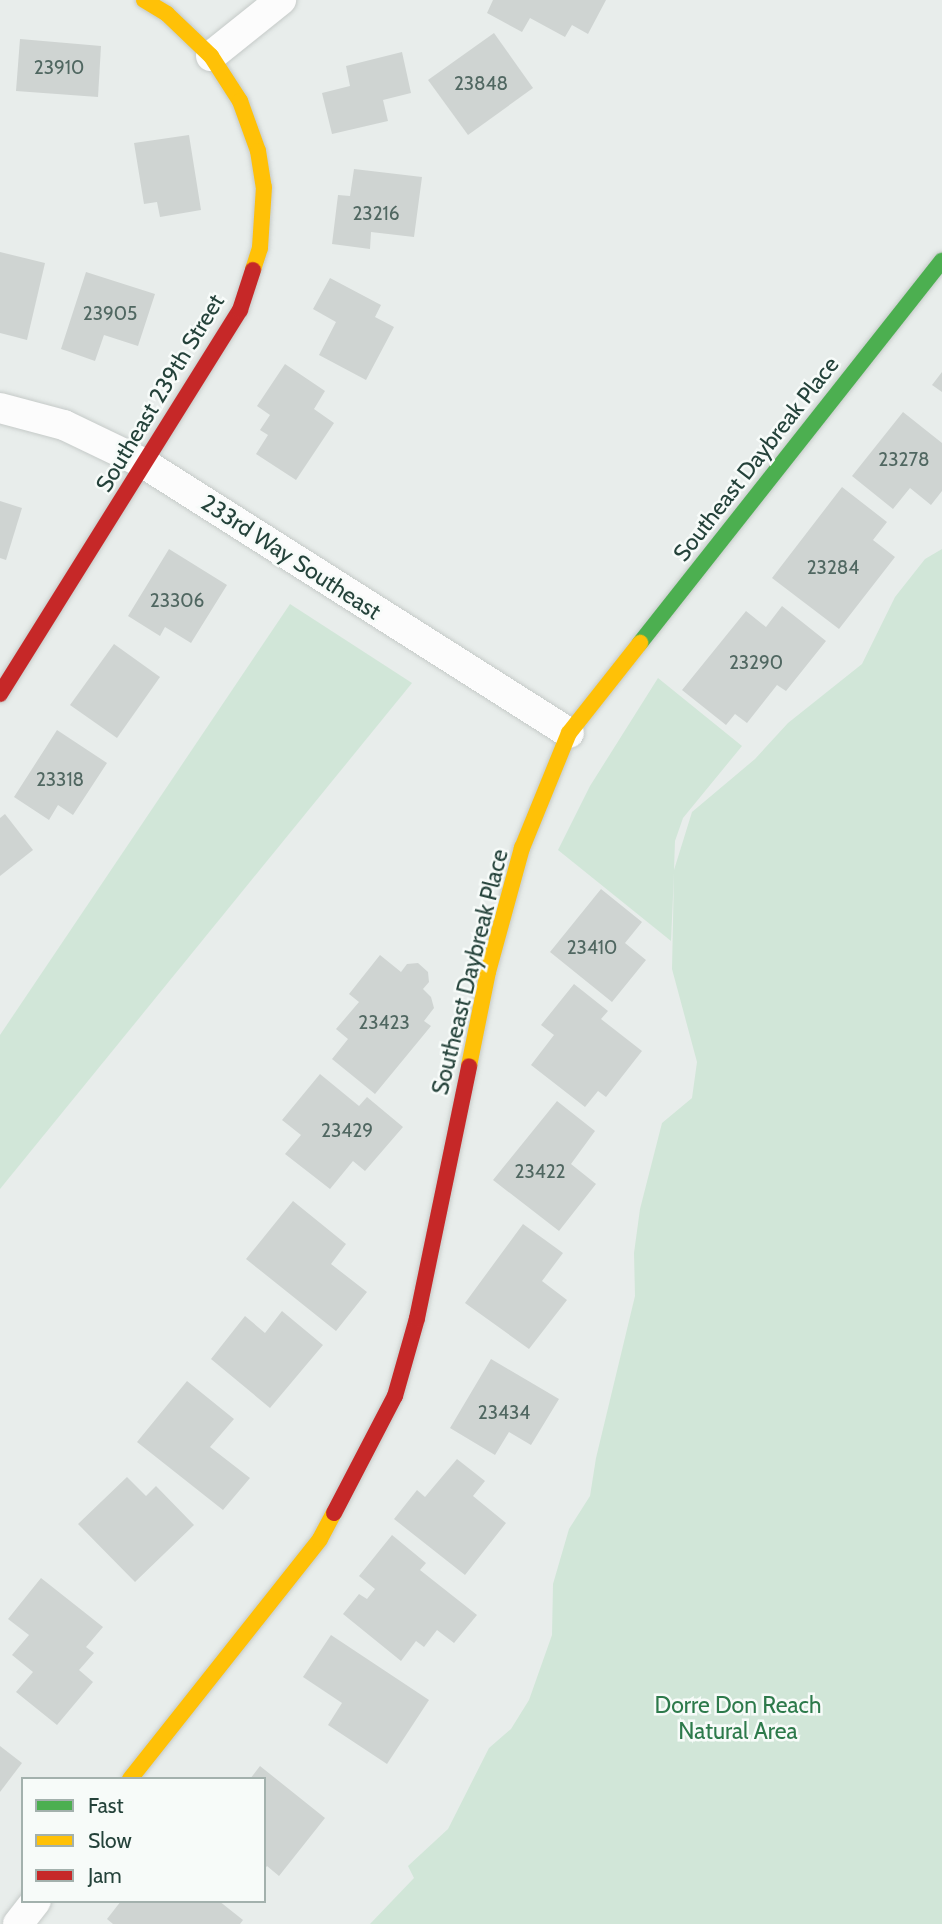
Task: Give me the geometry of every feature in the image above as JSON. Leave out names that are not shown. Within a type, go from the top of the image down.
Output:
[{"type":"street","name":"Southeast 239th Street","points":[[0,694],[240,310],[260,248],[264,187],[258,151],[240,101],[211,56],[167,14],[144,0]]},
{"type":"street","points":[[211,56],[281,0]]},
{"type":"street","name":"Southeast Daybreak Place","points":[[132,1777],[320,1539],[356,1475],[395,1396],[417,1318],[488,972],[522,848],[569,733],[942,261]]},
{"type":"street","name":"233rd Way Southeast","points":[[0,408],[64,425],[145,464],[569,733]]},
{"type":"street","points":[[18,1924],[34,1903]]},
{"type":"green space","name":"Dorre Don Reach Natural Area","points":[[942,549],[942,1924],[370,1924],[414,1878],[408,1866],[448,1829],[489,1748],[511,1729],[529,1700],[552,1635],[553,1584],[569,1529],[590,1496],[596,1458],[635,1296],[634,1253],[640,1209],[662,1123],[692,1098],[697,1062],[672,969],[674,873],[671,941],[558,850],[590,786],[658,678],[742,746],[683,818],[675,841],[674,870],[692,812],[755,759],[788,723],[862,664],[895,597],[925,559]]},
{"type":"green space","points":[[290,604],[412,683],[0,1189],[0,1035]]},
{"type":"building","points":[[493,0],[606,0],[588,34],[572,25],[565,37],[530,18],[522,32],[487,13]]},
{"type":"building","points":[[494,33],[533,88],[468,135],[428,80]]},
{"type":"building","points":[[20,39],[101,46],[98,97],[16,91]]},
{"type":"building","points":[[402,52],[411,93],[383,100],[388,121],[332,134],[322,93],[350,86],[346,66]]},
{"type":"building","points":[[189,135],[201,210],[160,217],[157,202],[144,204],[134,143]]},
{"type":"building","points":[[354,169],[422,177],[414,237],[371,232],[370,249],[332,244],[338,195],[350,196]]},
{"type":"building","points":[[0,252],[45,263],[27,340],[0,333]]},
{"type":"building","points":[[86,272],[155,294],[138,346],[104,335],[95,361],[61,349]]},
{"type":"building","points":[[330,278],[381,305],[375,317],[394,327],[366,380],[319,355],[336,322],[313,309]]},
{"type":"building","points":[[285,364],[325,391],[314,409],[334,423],[296,480],[256,454],[268,435],[260,430],[270,415],[257,406]]},
{"type":"building","points":[[942,372],[942,392],[932,385]]},
{"type":"building","points":[[903,412],[942,443],[942,491],[931,505],[910,488],[893,509],[852,476]]},
{"type":"building","points":[[842,487],[887,522],[873,540],[895,557],[839,629],[772,578]]},
{"type":"building","points":[[0,501],[22,508],[6,560],[0,558]]},
{"type":"building","points":[[169,549],[227,585],[191,643],[165,627],[160,636],[128,616]]},
{"type":"building","points":[[782,606],[826,641],[786,691],[777,685],[747,723],[735,714],[726,725],[682,690],[746,611],[766,627]]},
{"type":"building","points":[[114,644],[160,677],[117,738],[70,705]]},
{"type":"building","points":[[57,730],[107,763],[73,815],[58,805],[49,820],[14,797]]},
{"type":"building","points":[[5,814],[33,850],[0,876],[0,818]]},
{"type":"building","points":[[601,889],[642,922],[625,943],[646,960],[612,1002],[550,952]]},
{"type":"building","points":[[380,955],[401,972],[407,964],[418,963],[428,972],[429,982],[423,989],[431,997],[434,1008],[424,1021],[431,1026],[375,1094],[332,1059],[348,1039],[336,1029],[359,1002],[349,994]]},
{"type":"building","points":[[574,984],[608,1011],[601,1019],[642,1051],[606,1097],[598,1091],[585,1107],[531,1065],[554,1035],[541,1025]]},
{"type":"building","points":[[320,1074],[359,1106],[367,1097],[403,1127],[365,1171],[353,1161],[330,1189],[285,1154],[301,1135],[282,1120]]},
{"type":"building","points":[[557,1101],[595,1131],[571,1164],[596,1184],[559,1231],[493,1180]]},
{"type":"building","points":[[293,1201],[346,1244],[331,1264],[367,1292],[336,1331],[246,1259]]},
{"type":"building","points":[[523,1224],[563,1253],[542,1281],[567,1300],[529,1349],[465,1303]]},
{"type":"building","points":[[282,1311],[323,1345],[270,1408],[211,1359],[245,1316],[265,1333]]},
{"type":"building","points":[[491,1359],[559,1399],[531,1445],[509,1432],[495,1455],[450,1428]]},
{"type":"building","points":[[187,1381],[234,1419],[210,1447],[250,1478],[223,1510],[137,1442]]},
{"type":"building","points":[[457,1459],[485,1481],[473,1496],[506,1523],[465,1575],[394,1519],[417,1490],[425,1497]]},
{"type":"building","points":[[127,1477],[146,1496],[156,1486],[194,1525],[135,1582],[78,1524]]},
{"type":"building","points":[[392,1535],[426,1563],[420,1570],[477,1615],[454,1643],[437,1630],[424,1647],[416,1641],[401,1661],[343,1614],[359,1594],[367,1599],[375,1589],[359,1576]]},
{"type":"building","points":[[41,1578],[103,1627],[86,1647],[94,1653],[79,1670],[93,1682],[57,1725],[16,1692],[33,1672],[12,1655],[29,1635],[8,1619]]},
{"type":"building","points":[[331,1635],[429,1700],[387,1764],[328,1725],[342,1703],[303,1677]]},
{"type":"building","points":[[0,1746],[22,1763],[0,1792]]},
{"type":"building","points":[[260,1766],[325,1818],[279,1876],[266,1867],[266,1777],[252,1777]]},
{"type":"building","points":[[119,1903],[222,1903],[243,1920],[240,1924],[113,1924],[107,1919]]},
{"type":"traffic: fast","points":[[640,643],[942,261]]},
{"type":"traffic: slow","points":[[144,0],[167,14],[211,56],[240,101],[258,151],[264,187],[260,248],[253,270]]},
{"type":"traffic: slow","points":[[469,1066],[488,972],[522,848],[569,733],[640,643]]},
{"type":"traffic: slow","points":[[132,1777],[320,1539],[334,1513]]},
{"type":"traffic: jam","points":[[0,694],[240,310],[253,270]]},
{"type":"traffic: jam","points":[[334,1513],[395,1396],[417,1318],[469,1066]]}]
